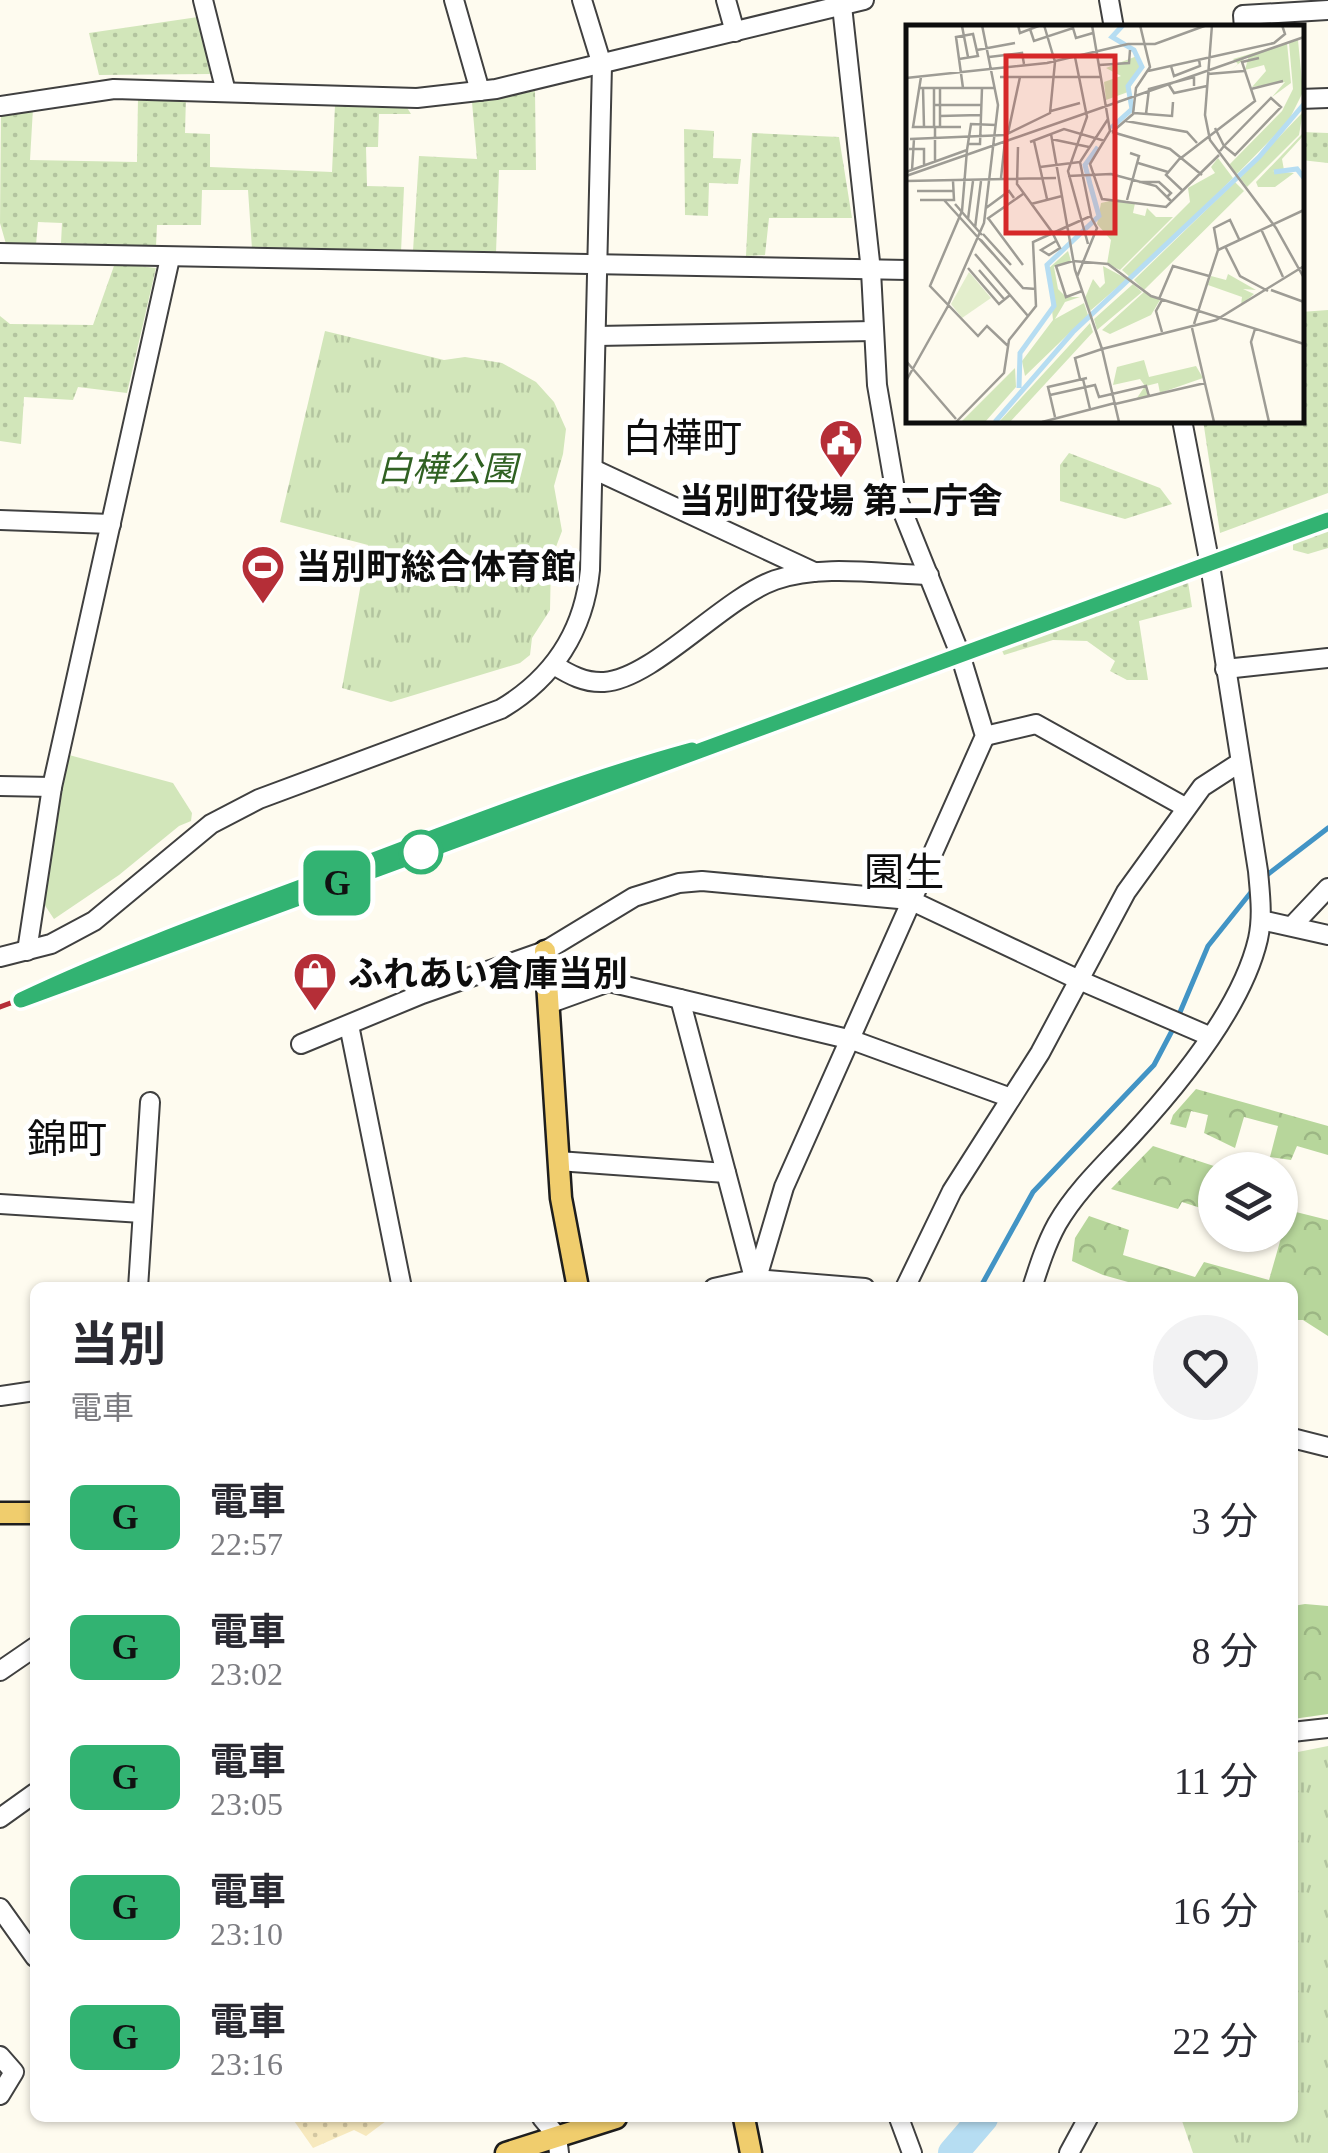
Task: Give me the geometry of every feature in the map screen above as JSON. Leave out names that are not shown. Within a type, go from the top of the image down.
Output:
[{"type":"main road","points":[[545,950],[558,1162],[577,1282]]},
{"type":"main road","points":[[0,1513],[30,1513]]},
{"type":"main road","points":[[506,2153],[558,2144],[607,2122]]},
{"type":"main road","points":[[745,2122],[751,2153]]},
{"type":"street","points":[[204,0],[226,92]]},
{"type":"street","points":[[454,0],[480,90]]},
{"type":"street","points":[[0,957],[51,944],[94,921],[188,842],[228,814],[500,709],[521,696],[554,665],[578,624],[588,592],[602,65],[582,0]]},
{"type":"street","points":[[726,0],[736,32]]},
{"type":"street","points":[[0,106],[114,90],[418,98],[480,90],[602,65],[864,0]]},
{"type":"street","points":[[1109,0],[1113,25]]},
{"type":"street","points":[[754,1282],[784,1188],[985,736],[960,654],[896,494],[877,385],[871,271],[833,5]]},
{"type":"street","points":[[1244,25],[1243,15],[1328,10]]},
{"type":"street","points":[[1303,99],[1328,98]]},
{"type":"street","points":[[0,253],[906,270]]},
{"type":"street","points":[[27,951],[52,787],[170,258]]},
{"type":"street","points":[[597,336],[874,331]]},
{"type":"street","points":[[1034,1282],[1048,1242],[1072,1202],[1157,1108],[1209,1036],[1248,968],[1261,912],[1254,843],[1210,566],[1182,422]]},
{"type":"street","points":[[593,469],[815,572]]},
{"type":"street","points":[[0,520],[111,524]]},
{"type":"street","points":[[554,665],[588,681],[624,678],[752,591],[792,575],[929,575]]},
{"type":"street","points":[[1225,669],[1328,658]]},
{"type":"street","points":[[985,736],[1036,724],[1185,807]]},
{"type":"street","points":[[908,1282],[952,1191],[1040,1053],[1126,892],[1202,787],[1239,763]]},
{"type":"street","points":[[0,786],[52,787]]},
{"type":"street","points":[[301,1044],[422,994],[545,950],[634,897],[679,883],[702,881],[910,900],[1209,1036]]},
{"type":"street","points":[[1293,925],[1328,888]]},
{"type":"street","points":[[1261,912],[1328,935]]},
{"type":"street","points":[[548,1004],[609,982],[852,1040],[1011,1098]]},
{"type":"street","points":[[680,999],[754,1282]]},
{"type":"street","points":[[349,1025],[401,1282]]},
{"type":"street","points":[[138,1282],[150,1102]]},
{"type":"street","points":[[558,1162],[726,1173]]},
{"type":"street","points":[[0,1204],[142,1213]]},
{"type":"street","points":[[0,1396],[30,1392]]},
{"type":"street","points":[[1298,1440],[1328,1447]]},
{"type":"street","points":[[0,1672],[30,1651]]},
{"type":"street","points":[[1298,1731],[1328,1728]]},
{"type":"street","points":[[0,1818],[30,1797]]},
{"type":"street","points":[[0,1908],[30,1950]]},
{"type":"street","points":[[0,2056],[14,2072],[0,2094]]},
{"type":"street","points":[[544,2122],[558,2144]]},
{"type":"street","points":[[900,2122],[912,2153]]},
{"type":"street","points":[[1068,2153],[1086,2122]]},
{"type":"green space","points":[[198,17],[210,74],[99,75],[89,33]]},
{"type":"green space","points":[[535,91],[536,170],[499,170],[496,253],[413,251],[419,156],[477,159],[472,102]]},
{"type":"green space","points":[[186,96],[185,133],[210,134],[210,167],[332,172],[335,105],[406,106],[411,114],[379,114],[378,147],[366,147],[367,186],[404,187],[401,252],[252,249],[248,190],[202,190],[201,225],[157,225],[156,246],[61,243],[62,223],[38,222],[36,245],[6,244],[0,223],[1,113],[33,108],[30,160],[137,162],[138,97]]},
{"type":"green space","points":[[684,129],[714,131],[713,158],[741,159],[738,184],[709,183],[708,216],[685,215]]},
{"type":"green space","points":[[1303,132],[1328,133],[1328,163],[1303,160]]},
{"type":"green space","points":[[752,133],[839,137],[852,218],[769,218],[765,255],[746,256]]},
{"type":"green space","points":[[115,263],[156,268],[127,393],[78,387],[73,400],[24,397],[21,444],[0,441],[0,316],[10,324],[93,325]]},
{"type":"green space","points":[[1328,310],[1328,493],[1220,533],[1203,422],[1303,422],[1303,312]]},
{"type":"green space","name":"白樺公園","points":[[325,331],[444,360],[465,357],[502,363],[536,382],[554,402],[566,429],[554,486],[562,531],[551,560],[550,610],[532,638],[530,655],[520,663],[391,702],[342,688],[368,545],[280,522]]},
{"type":"green space","points":[[1069,453],[1160,488],[1172,504],[1125,519],[1060,501],[1060,465]]},
{"type":"green space","points":[[1328,525],[1328,548],[1308,554],[1293,550],[1293,537]]},
{"type":"green space","points":[[1187,576],[1192,607],[1139,621],[1148,680],[1127,680],[1110,671],[1115,661],[1087,641],[1053,640],[1004,655],[999,644]]},
{"type":"green space","points":[[69,755],[173,783],[192,813],[191,821],[54,919],[42,901]]},
{"type":"green space","points":[[1196,1089],[1328,1126],[1328,1155],[1297,1146],[1294,1152],[1271,1152],[1278,1126],[1244,1117],[1235,1148],[1204,1133],[1208,1115],[1191,1111],[1186,1128],[1170,1124]]},
{"type":"green space","points":[[1153,1146],[1198,1161],[1198,1207],[1182,1202],[1178,1209],[1111,1189]]},
{"type":"green space","points":[[1298,1212],[1328,1220],[1328,1336],[1298,1320],[1298,1282],[1128,1282],[1072,1261],[1075,1238],[1089,1216],[1129,1230],[1123,1255],[1195,1277],[1204,1262],[1269,1280],[1277,1252],[1298,1252]]},
{"type":"green space","points":[[1298,1605],[1328,1606],[1328,1714],[1298,1718]]},
{"type":"green space","points":[[1328,1746],[1328,2153],[1193,2153],[1182,2122],[1298,2122],[1298,1752]]},
{"type":"sand","points":[[295,2122],[385,2122],[366,2136],[354,2130],[313,2148]]},
{"type":"waterway","points":[[1263,878],[1328,828]]},
{"type":"waterway","points":[[1178,1017],[1208,946],[1256,886]]},
{"type":"waterway","points":[[983,1282],[1033,1192],[1154,1065],[1174,1027]]},
{"type":"waterway","points":[[953,2153],[980,2122]]},
{"type":"railway","points":[[0,1007],[1328,520]]},
{"type":"train","name":"G","points":[[692,750],[622,769],[186,930],[21,1000],[1328,520]]},
{"type":"place","name":"当別町役場 第二庁舎","points":[[841,479]]},
{"type":"place","name":"当別町総合体育館","points":[[263,605]]},
{"type":"place","name":"ふれあい倉庫当別","points":[[315,1012]]},
{"type":"district","name":"白樺町","points":[[682,438]]},
{"type":"district","name":"園生","points":[[904,872]]},
{"type":"district","name":"錦町","points":[[67,1139]]}]
